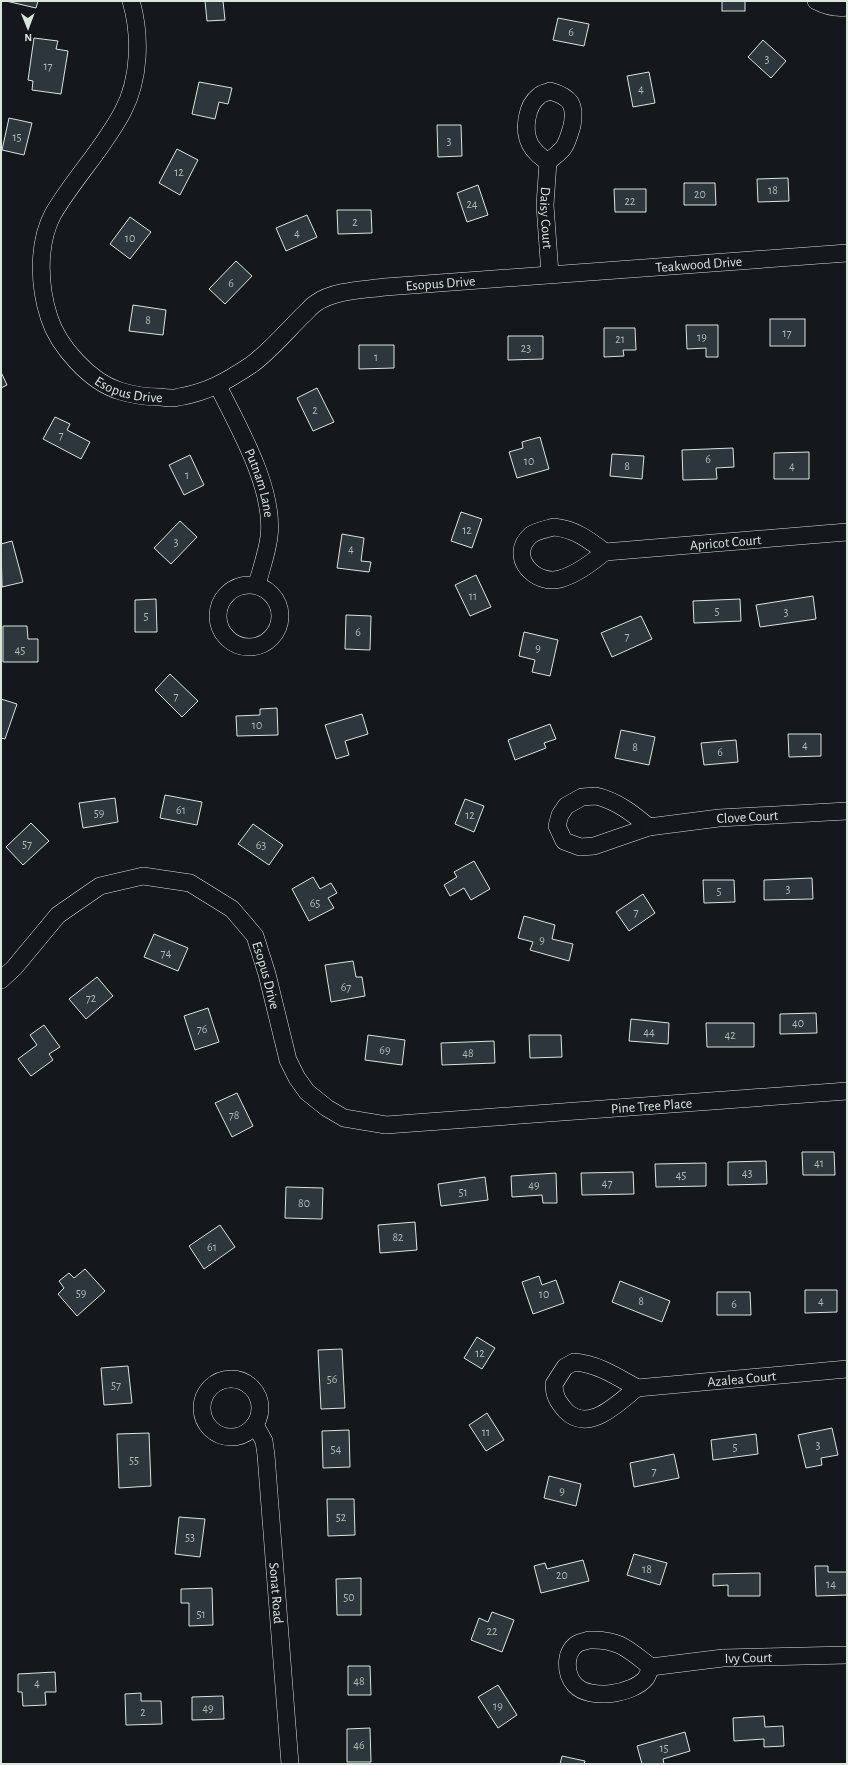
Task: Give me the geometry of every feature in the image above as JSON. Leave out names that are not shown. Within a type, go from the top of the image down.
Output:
[{"type":"street","name":"Esopus Drive","points":[[131,1],[137,30],[137,64],[132,89],[124,110],[112,131],[81,173],[53,215],[45,236],[42,253],[43,300],[50,322],[63,346],[86,370],[118,391],[146,397],[178,398],[218,386],[253,364],[316,303],[331,296],[385,287],[550,274]]},
{"type":"street","points":[[816,1],[828,6],[840,8],[847,7]]},
{"type":"street","name":"Daisy Court","points":[[548,162],[545,204],[550,274]]},
{"type":"street","name":"Teakwood Drive","points":[[550,274],[847,252]]},
{"type":"street","name":"Putnam Lane","points":[[218,386],[241,430],[264,486],[270,520],[269,538],[257,585]]},
{"type":"street","name":"Apricot Court","points":[[605,552],[847,532]]},
{"type":"street","name":"Clove Court","points":[[649,827],[626,808],[610,799],[596,796],[582,797],[566,806],[560,815],[557,826],[564,841],[580,846],[594,846],[649,827],[719,818],[847,811]]},
{"type":"street","name":"Esopus Drive","points":[[1,980],[14,968],[58,915],[100,886],[143,876],[190,883],[232,909],[255,936],[268,974],[288,1060],[297,1078],[307,1092],[327,1108],[344,1118],[386,1125],[456,1120]]},
{"type":"street","name":"Pine Tree Place","points":[[456,1120],[847,1091]]},
{"type":"street","points":[[574,1362],[588,1363],[602,1367],[637,1388],[605,1414],[593,1418],[579,1419],[571,1416],[556,1400],[554,1384],[565,1367],[574,1362]]},
{"type":"street","name":"Azalea Court","points":[[637,1388],[847,1369]]},
{"type":"street","name":"Sonat Road","points":[[255,1425],[264,1441],[266,1455],[290,1764]]},
{"type":"street","points":[[588,1640],[605,1640],[626,1647],[651,1667],[646,1679],[630,1690],[599,1694],[585,1691],[575,1685],[568,1672],[567,1663],[570,1653],[577,1643],[588,1640]]},
{"type":"street","name":"Ivy Court","points":[[651,1667],[722,1658],[847,1654]]},
{"type":"building","points":[[6,1],[38,1],[36,8]]},
{"type":"building","points":[[205,1],[223,1],[225,20],[207,21]]},
{"type":"building","points":[[722,1],[745,1],[745,11],[722,11]]},
{"type":"building","points":[[558,18],[589,24],[584,46],[553,40]]},
{"type":"building","points":[[34,38],[58,41],[56,49],[68,51],[61,94],[32,90],[33,81],[28,80]]},
{"type":"building","points":[[763,40],[786,61],[771,78],[748,57]]},
{"type":"building","points":[[649,72],[655,103],[633,107],[627,76]]},
{"type":"building","points":[[199,82],[232,88],[228,104],[219,102],[215,119],[192,114]]},
{"type":"building","points":[[9,118],[32,123],[24,155],[2,150]]},
{"type":"building","points":[[437,125],[461,125],[462,156],[438,157]]},
{"type":"building","points":[[177,149],[198,160],[180,195],[159,183]]},
{"type":"building","points":[[788,178],[789,201],[758,202],[757,179]]},
{"type":"building","points":[[684,183],[715,183],[716,205],[684,205]]},
{"type":"building","points":[[478,185],[488,215],[467,222],[457,193]]},
{"type":"building","points":[[614,189],[646,189],[646,212],[615,212]]},
{"type":"building","points":[[337,210],[371,210],[372,233],[338,234]]},
{"type":"building","points":[[307,215],[317,237],[286,251],[276,228]]},
{"type":"building","points":[[130,217],[151,232],[130,259],[110,244]]},
{"type":"building","points":[[236,261],[252,276],[225,304],[209,289]]},
{"type":"building","points":[[133,305],[166,310],[163,335],[129,331]]},
{"type":"building","points":[[770,319],[805,319],[805,346],[770,346]]},
{"type":"building","points":[[686,325],[718,325],[718,357],[706,357],[706,348],[687,349]]},
{"type":"building","points":[[604,328],[635,328],[636,350],[623,350],[624,356],[604,357]]},
{"type":"building","points":[[508,336],[543,336],[543,359],[508,360]]},
{"type":"building","points":[[359,345],[394,345],[394,368],[359,369]]},
{"type":"building","points":[[1,372],[7,385],[1,388]]},
{"type":"building","points":[[317,388],[334,422],[313,431],[297,398]]},
{"type":"building","points":[[55,417],[70,424],[67,430],[90,442],[81,459],[43,439]]},
{"type":"building","points":[[540,437],[549,469],[517,478],[509,452],[523,448],[522,442]]},
{"type":"building","points":[[733,448],[734,467],[716,468],[717,479],[683,480],[682,450]]},
{"type":"building","points":[[809,452],[809,479],[774,479],[774,453]]},
{"type":"building","points":[[612,454],[644,456],[642,479],[610,476]]},
{"type":"building","points":[[190,455],[204,485],[184,495],[169,465]]},
{"type":"building","points":[[461,512],[482,519],[472,548],[451,541]]},
{"type":"building","points":[[180,521],[197,537],[171,564],[154,548]]},
{"type":"building","points":[[342,534],[364,538],[361,561],[371,562],[369,572],[337,568]]},
{"type":"building","points":[[12,541],[23,582],[2,587],[1,544]]},
{"type":"building","points":[[476,575],[491,607],[470,616],[455,585]]},
{"type":"building","points":[[813,596],[816,619],[760,627],[756,605]]},
{"type":"building","points":[[156,599],[157,632],[135,632],[135,600]]},
{"type":"building","points":[[740,599],[741,621],[694,623],[693,601]]},
{"type":"building","points":[[346,615],[371,616],[370,650],[345,649]]},
{"type":"building","points":[[641,616],[652,639],[612,657],[601,633]]},
{"type":"building","points":[[3,626],[27,626],[28,639],[38,639],[38,662],[3,662]]},
{"type":"building","points":[[524,632],[558,640],[550,676],[532,672],[535,660],[519,656]]},
{"type":"building","points":[[170,674],[198,701],[182,717],[155,690]]},
{"type":"building","points":[[1,699],[17,704],[5,739],[1,738]]},
{"type":"building","points":[[277,708],[278,735],[237,736],[236,716],[260,715],[260,709]]},
{"type":"building","points":[[362,714],[368,734],[345,741],[349,755],[336,759],[325,725]]},
{"type":"building","points":[[550,724],[556,739],[544,743],[546,748],[515,760],[508,740]]},
{"type":"building","points":[[621,730],[655,737],[649,765],[615,758]]},
{"type":"building","points":[[788,734],[821,734],[821,756],[789,757]]},
{"type":"building","points":[[736,740],[738,762],[704,765],[701,743]]},
{"type":"building","points":[[165,795],[202,802],[197,825],[160,818]]},
{"type":"building","points":[[115,798],[118,822],[83,828],[79,803]]},
{"type":"building","points":[[465,799],[484,806],[474,832],[455,824]]},
{"type":"building","points":[[31,823],[49,841],[23,865],[6,847]]},
{"type":"building","points":[[253,824],[283,845],[269,865],[238,844]]},
{"type":"building","points":[[474,861],[490,889],[471,900],[464,888],[450,896],[444,885],[457,877],[454,872]]},
{"type":"building","points":[[313,877],[320,889],[331,883],[337,893],[328,898],[334,908],[309,921],[292,889]]},
{"type":"building","points":[[812,878],[813,899],[764,900],[764,880]]},
{"type":"building","points":[[703,880],[734,880],[735,902],[704,903]]},
{"type":"building","points":[[643,894],[655,913],[629,931],[616,912]]},
{"type":"building","points":[[524,916],[555,925],[552,939],[573,944],[569,961],[530,950],[533,942],[518,938]]},
{"type":"building","points":[[154,934],[188,948],[178,971],[144,957]]},
{"type":"building","points":[[353,961],[356,977],[362,977],[365,996],[331,1002],[325,965]]},
{"type":"building","points":[[97,977],[113,996],[86,1019],[69,999]]},
{"type":"building","points":[[208,1008],[219,1042],[195,1050],[184,1016]]},
{"type":"building","points":[[816,1013],[817,1033],[780,1034],[780,1014]]},
{"type":"building","points":[[631,1019],[669,1023],[668,1044],[629,1041]]},
{"type":"building","points":[[706,1023],[754,1023],[754,1047],[707,1047]]},
{"type":"building","points":[[44,1025],[60,1047],[49,1054],[53,1060],[31,1076],[18,1059],[37,1045],[30,1035]]},
{"type":"building","points":[[368,1035],[405,1040],[402,1065],[365,1060]]},
{"type":"building","points":[[529,1035],[561,1035],[562,1057],[530,1058]]},
{"type":"building","points":[[494,1041],[495,1063],[442,1065],[441,1043]]},
{"type":"building","points":[[237,1093],[253,1126],[232,1137],[215,1103]]},
{"type":"building","points":[[802,1152],[834,1152],[835,1175],[803,1175]]},
{"type":"building","points":[[766,1161],[767,1184],[728,1185],[728,1162]]},
{"type":"building","points":[[706,1163],[706,1186],[656,1187],[655,1164]]},
{"type":"building","points":[[633,1172],[634,1194],[582,1195],[581,1173]]},
{"type":"building","points":[[556,1173],[557,1203],[543,1203],[542,1195],[512,1197],[511,1176]]},
{"type":"building","points":[[485,1177],[488,1200],[441,1206],[438,1184]]},
{"type":"building","points":[[286,1187],[323,1188],[322,1219],[285,1218]]},
{"type":"building","points":[[415,1222],[417,1250],[380,1253],[378,1225]]},
{"type":"building","points":[[220,1225],[235,1247],[204,1269],[189,1246]]},
{"type":"building","points":[[85,1269],[105,1291],[77,1316],[58,1294],[64,1288],[59,1281],[69,1273],[74,1278]]},
{"type":"building","points":[[539,1276],[542,1285],[556,1280],[564,1303],[533,1314],[522,1282]]},
{"type":"building","points":[[620,1281],[670,1301],[662,1322],[612,1302]]},
{"type":"building","points":[[805,1290],[837,1290],[837,1312],[805,1313]]},
{"type":"building","points":[[717,1292],[750,1292],[751,1315],[717,1315]]},
{"type":"building","points":[[477,1337],[495,1348],[482,1369],[464,1358]]},
{"type":"building","points":[[342,1349],[345,1408],[321,1409],[318,1350]]},
{"type":"building","points":[[128,1366],[132,1403],[104,1405],[101,1368]]},
{"type":"building","points":[[487,1413],[504,1440],[486,1451],[469,1425]]},
{"type":"building","points":[[832,1428],[838,1455],[821,1458],[822,1465],[806,1468],[798,1435]]},
{"type":"building","points":[[349,1430],[350,1467],[323,1468],[322,1431]]},
{"type":"building","points":[[149,1433],[151,1486],[119,1488],[117,1434]]},
{"type":"building","points":[[756,1434],[758,1454],[713,1460],[711,1440]]},
{"type":"building","points":[[674,1454],[679,1478],[634,1487],[630,1463]]},
{"type":"building","points":[[549,1476],[581,1484],[576,1506],[544,1498]]},
{"type":"building","points":[[327,1499],[354,1499],[355,1535],[328,1536]]},
{"type":"building","points":[[179,1517],[205,1519],[200,1557],[175,1554]]},
{"type":"building","points":[[634,1554],[667,1563],[660,1585],[627,1575]]},
{"type":"building","points":[[583,1560],[589,1581],[541,1593],[534,1566],[545,1563],[547,1569]]},
{"type":"building","points":[[815,1566],[828,1566],[828,1572],[847,1572],[847,1595],[816,1596]]},
{"type":"building","points":[[760,1573],[760,1596],[728,1596],[728,1585],[713,1586],[713,1574]]},
{"type":"building","points":[[361,1578],[361,1615],[337,1615],[336,1579]]},
{"type":"building","points":[[212,1588],[213,1625],[189,1626],[189,1603],[181,1603],[181,1589]]},
{"type":"building","points":[[492,1612],[514,1620],[502,1652],[471,1640],[479,1618],[488,1622]]},
{"type":"building","points":[[348,1666],[370,1666],[371,1695],[348,1695]]},
{"type":"building","points":[[55,1672],[56,1692],[45,1692],[46,1705],[23,1706],[22,1692],[18,1692],[18,1674]]},
{"type":"building","points":[[498,1685],[517,1715],[498,1728],[478,1697]]},
{"type":"building","points":[[141,1693],[141,1701],[161,1701],[162,1724],[126,1725],[125,1694]]},
{"type":"building","points":[[223,1696],[224,1719],[192,1720],[192,1697]]},
{"type":"building","points":[[764,1716],[765,1727],[783,1726],[784,1746],[764,1747],[764,1739],[734,1741],[733,1718]]},
{"type":"building","points":[[370,1728],[371,1762],[347,1762],[347,1729]]},
{"type":"building","points":[[685,1732],[690,1751],[663,1759],[664,1764],[642,1764],[637,1746]]},
{"type":"building","points":[[562,1756],[585,1761],[584,1764],[560,1764]]}]
